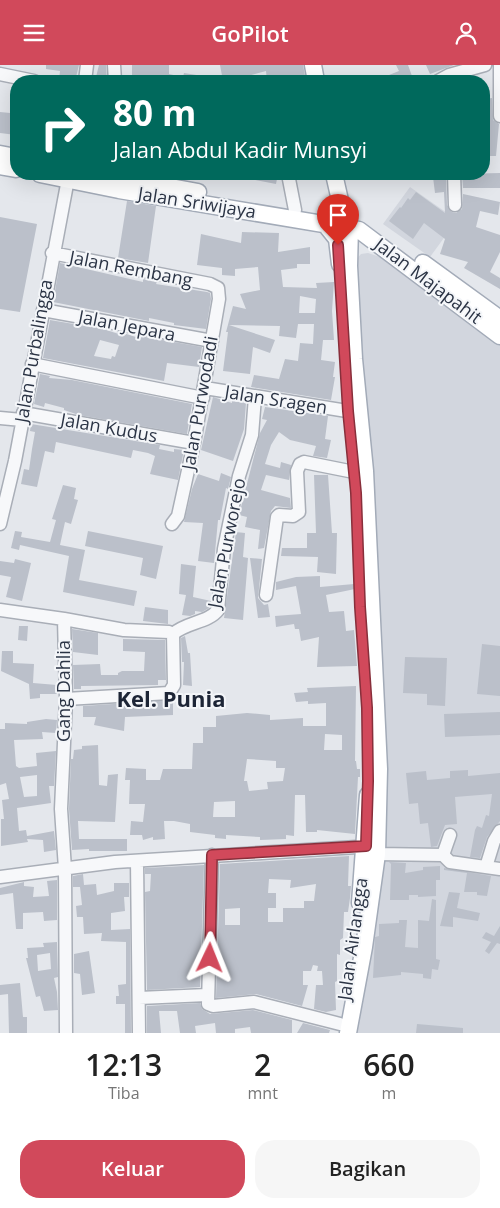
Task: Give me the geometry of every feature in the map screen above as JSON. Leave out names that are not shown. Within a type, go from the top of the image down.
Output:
[{"type":"main road","name":"Jalan Sriwijaya","points":[[95,180],[340,223]]},
{"type":"main road","name":"Jalan Majapahit","points":[[132,180],[295,210],[340,223],[373,228],[500,319]]},
{"type":"main road","points":[[335,180],[339,198],[344,257]]},
{"type":"main road","name":"Jalan Majapahit","points":[[340,223],[369,236],[500,336]]},
{"type":"main road","points":[[340,223],[335,234],[344,257]]},
{"type":"main road","points":[[344,257],[367,249],[390,251]]},
{"type":"main road","name":"Jalan Airlangga","points":[[344,257],[348,411],[359,471]]},
{"type":"main road","name":"Jalan Airlangga","points":[[342,1030],[351,991],[373,849],[368,781],[371,696],[354,359],[344,257]]},
{"type":"street","points":[[456,75],[485,65]]},
{"type":"street","points":[[500,65],[500,116]]},
{"type":"street","name":"Jalan Purbalingga","points":[[0,524],[15,461],[52,253],[68,180]]},
{"type":"street","points":[[289,180],[295,210]]},
{"type":"street","points":[[454,180],[455,205]]},
{"type":"street","name":"Jalan Rembang","points":[[52,253],[210,284]]},
{"type":"street","name":"Jalan Purwodadi","points":[[172,524],[178,516],[204,393],[219,294],[218,288],[210,284]]},
{"type":"street","name":"Jalan Jepara","points":[[42,310],[212,341]]},
{"type":"street","name":"Jalan Sragen","points":[[32,364],[204,393],[255,397],[348,411]]},
{"type":"street","name":"Jalan Purworejo","points":[[171,633],[182,627],[214,616],[218,610],[224,549],[239,476],[252,435],[255,397]]},
{"type":"street","name":"Jalan Kudus","points":[[0,418],[23,417],[194,443]]},
{"type":"street","points":[[266,595],[277,517],[279,515],[293,516],[298,512],[297,471],[300,464],[304,462],[359,471]]},
{"type":"street","points":[[0,610],[64,619]]},
{"type":"street","name":"Gang Dahlia","points":[[66,1033],[65,869],[61,809],[66,699],[64,619],[124,630],[171,633]]},
{"type":"street","points":[[66,699],[169,693],[174,685],[171,633]]},
{"type":"street","points":[[486,867],[494,841],[500,831]]},
{"type":"street","points":[[443,855],[450,835]]},
{"type":"street","points":[[0,877],[137,861],[212,855],[373,849],[443,855],[450,862],[500,869]]},
{"type":"street","points":[[212,855],[211,953],[208,998],[213,1006],[254,1002],[342,1030]]},
{"type":"street","points":[[137,861],[139,1033]]},
{"type":"street","points":[[139,998],[208,998]]},
{"type":"shaded area","points":[[410,187],[457,220],[430,257],[383,224]]},
{"type":"shaded area","points":[[368,253],[380,257],[500,344],[500,1033],[351,1033],[386,857],[375,561],[354,262],[361,254]]},
{"type":"building","points":[[46,65],[79,65],[76,75],[60,75],[60,71],[46,69]]},
{"type":"building","points":[[99,65],[106,65],[107,75],[96,75]]},
{"type":"building","points":[[132,65],[169,65],[169,74],[174,75],[132,75]]},
{"type":"building","points":[[220,65],[303,65],[305,75],[266,75],[266,71],[251,75],[222,75]]},
{"type":"building","points":[[396,65],[408,65],[412,75],[389,75],[399,71]]},
{"type":"building","points":[[426,65],[454,65],[430,74]]},
{"type":"building","points":[[490,98],[492,98],[493,120],[499,124],[496,156],[490,156]]},
{"type":"building","points":[[0,112],[10,113],[10,134],[0,133]]},
{"type":"building","points":[[490,173],[500,173],[500,188],[463,188],[462,180],[490,180]]},
{"type":"building","points":[[255,180],[277,180],[276,184]]},
{"type":"building","points":[[433,180],[446,180],[447,205],[452,212],[456,213],[462,209],[463,194],[500,202],[498,215],[480,211],[476,227],[500,235],[500,252],[490,272],[500,278],[500,289],[464,268],[468,262],[440,254],[445,239],[424,223],[413,239],[389,221],[408,198],[410,200],[416,192],[445,213],[444,192],[435,193]]},
{"type":"building","points":[[127,201],[156,206],[148,263],[118,258]]},
{"type":"building","points":[[0,217],[37,224],[20,312],[0,309]]},
{"type":"building","points":[[242,232],[279,233],[278,252],[310,247],[310,264],[297,264],[297,268],[281,270],[283,287],[317,288],[316,283],[334,282],[332,311],[334,340],[323,340],[321,360],[335,362],[333,377],[335,377],[331,400],[251,387],[254,375],[279,379],[285,359],[298,361],[300,343],[313,344],[314,324],[298,324],[296,338],[279,336],[280,326],[229,325],[275,340],[270,353],[253,347],[250,374],[223,371],[228,332],[226,332],[233,306],[246,309],[240,294],[260,290],[258,267],[235,269],[235,276],[222,275],[222,268],[197,265],[201,234],[241,243]],"holes":[[[300,296],[316,299],[315,313],[299,313]]]},
{"type":"building","points":[[60,263],[143,282],[143,279],[157,282],[156,284],[210,293],[211,299],[206,329],[174,325],[174,323],[149,318],[149,321],[53,302]]},
{"type":"building","points":[[50,320],[103,329],[122,335],[123,333],[139,338],[140,336],[202,347],[199,367],[167,363],[164,381],[43,358]],"holes":[[[100,340],[119,345],[115,357],[112,356],[111,359],[94,356]]]},
{"type":"building","points":[[40,374],[50,376],[49,378],[72,380],[192,404],[187,434],[79,415],[64,410],[64,408],[45,403],[44,407],[34,404]]},
{"type":"building","points":[[213,397],[232,403],[232,401],[246,403],[244,429],[233,461],[201,450]]},
{"type":"building","points":[[265,407],[328,416],[325,439],[331,440],[327,458],[313,456],[316,446],[290,440],[279,432],[271,445],[265,464],[280,468],[281,462],[291,465],[289,480],[266,475],[261,490],[290,498],[291,508],[275,506],[271,511],[264,548],[258,549],[260,530],[245,527],[247,517],[239,515],[260,433],[267,420],[262,419]]},
{"type":"building","points":[[31,424],[160,445],[159,449],[174,452],[174,449],[184,450],[178,480],[150,474],[155,456],[148,453],[133,450],[131,458],[56,442],[54,453],[45,451],[37,487],[21,484],[24,469],[29,470],[35,432],[30,431]]},
{"type":"building","points":[[221,473],[231,477],[228,489],[226,488],[220,520],[218,520],[214,563],[198,561],[203,523],[184,522],[192,489],[198,474],[219,481]]},
{"type":"building","points":[[314,475],[328,475],[332,533],[337,533],[336,574],[317,572],[318,557],[281,556],[282,548],[307,548],[307,533],[316,533]]},
{"type":"building","points":[[63,485],[76,488],[74,499],[78,500],[71,524],[65,522],[60,545],[85,550],[79,580],[137,591],[134,606],[63,592],[69,556],[20,545],[19,550],[11,548],[15,531],[22,532],[21,537],[50,542],[56,520],[52,519]]},
{"type":"building","points":[[88,531],[163,546],[156,579],[140,575],[143,558],[85,546]]},
{"type":"building","points":[[236,532],[245,533],[243,557],[248,558],[243,620],[224,618]]},
{"type":"building","points":[[250,558],[262,559],[258,598],[264,605],[268,604],[270,617],[258,618]]},
{"type":"building","points":[[15,559],[31,563],[22,601],[6,597],[11,577],[0,575],[0,561],[14,563]]},
{"type":"building","points":[[181,564],[196,566],[193,597],[211,601],[209,608],[202,612],[195,611],[195,614],[190,616],[182,615],[186,595],[179,594]]},
{"type":"building","points":[[320,576],[320,587],[354,584],[355,589],[326,595],[329,612],[344,611],[346,631],[354,630],[357,666],[317,667],[319,637],[301,641],[299,629],[295,629],[294,624],[276,627],[275,616],[301,614],[296,586],[276,590],[276,582],[296,577]]},
{"type":"building","points":[[145,607],[168,610],[168,624],[143,621]]},
{"type":"building","points":[[19,626],[28,626],[27,641],[18,640]]},
{"type":"building","points":[[72,629],[98,633],[98,655],[73,652]]},
{"type":"building","points":[[185,636],[188,653],[190,653],[192,686],[183,685],[184,662],[182,662],[181,638]]},
{"type":"building","points":[[123,639],[165,640],[166,680],[158,680],[158,685],[81,686],[81,689],[74,689],[73,665],[100,664],[101,675],[118,675],[122,671],[144,671],[145,652],[123,651]]},
{"type":"building","points":[[482,644],[500,646],[500,696],[477,694]]},
{"type":"building","points":[[2,651],[13,651],[13,663],[34,664],[33,683],[57,685],[57,694],[40,694],[40,698],[30,699],[29,684],[1,671]]},
{"type":"building","points":[[405,657],[447,658],[445,706],[427,705],[427,694],[403,693]]},
{"type":"building","points":[[356,686],[355,761],[357,769],[360,769],[360,777],[358,777],[355,834],[317,830],[317,832],[306,832],[305,795],[295,795],[294,836],[286,835],[286,839],[260,840],[260,837],[226,835],[226,839],[215,838],[215,835],[190,832],[190,824],[174,821],[164,821],[165,839],[153,840],[153,837],[143,840],[142,835],[130,835],[131,821],[143,822],[145,804],[129,804],[130,780],[125,780],[126,768],[146,769],[146,780],[160,780],[163,769],[192,769],[193,743],[203,743],[203,727],[216,727],[216,716],[247,713],[270,715],[270,720],[303,718],[303,726],[326,726],[326,703],[308,704],[308,701],[296,702],[294,693],[308,692],[307,688]],"holes":[[[325,734],[342,735],[342,750],[324,750]],[[247,759],[276,761],[276,768],[285,768],[283,781],[267,782],[268,789],[249,791],[247,781],[244,781]],[[235,801],[235,817],[213,817],[214,802]]]},
{"type":"building","points":[[173,700],[173,715],[125,717],[124,731],[94,725],[96,717],[83,717],[83,706]]},
{"type":"building","points":[[500,712],[500,735],[445,737],[444,714]]},
{"type":"building","points":[[46,719],[57,720],[56,733],[42,732],[43,739],[14,740],[16,766],[19,768],[37,766],[36,753],[56,751],[54,786],[49,786],[51,803],[17,808],[19,831],[26,830],[27,836],[54,831],[56,850],[44,852],[43,840],[27,839],[28,842],[1,846],[1,819],[4,819],[2,800],[9,799],[6,783],[0,785],[0,729],[5,729],[5,723],[27,724],[27,722]],"holes":[[[37,775],[37,796],[24,797],[20,777]]]},
{"type":"building","points":[[98,745],[99,785],[107,786],[108,775],[118,774],[115,822],[78,821],[79,839],[127,839],[127,851],[72,850],[69,809],[71,759],[73,759],[74,750],[82,749],[82,746]]},
{"type":"building","points":[[468,770],[468,776],[500,773],[500,821],[487,837],[480,858],[470,857],[475,830],[477,826],[482,828],[486,815],[489,816],[492,794],[455,797],[457,824],[445,825],[437,846],[431,847],[428,823],[420,824],[418,803],[409,804],[406,773],[426,771],[427,780],[450,778],[450,771]]},
{"type":"building","points":[[349,856],[348,886],[351,886],[350,898],[348,912],[344,912],[340,955],[337,954],[336,1010],[326,1012],[314,1009],[316,985],[323,985],[322,971],[317,971],[318,966],[313,965],[311,971],[303,971],[303,985],[308,985],[302,1006],[256,994],[216,998],[220,864]],"holes":[[[269,879],[291,880],[290,888],[316,884],[314,901],[304,901],[304,908],[283,908],[283,922],[268,922],[268,908],[276,908],[276,893],[268,893]],[[240,908],[240,925],[225,925],[225,909]]]},
{"type":"building","points":[[389,862],[406,863],[405,873],[423,870],[423,867],[440,866],[440,880],[436,880],[436,896],[418,897],[418,895],[409,895],[409,900],[390,900],[391,864]]},
{"type":"building","points":[[204,865],[200,987],[147,990],[145,892],[150,891],[151,874],[145,874],[145,868]]},
{"type":"building","points":[[444,868],[491,876],[487,896],[477,895],[477,892],[464,892],[467,873],[444,870]]},
{"type":"building","points":[[83,874],[84,885],[96,884],[97,895],[114,891],[114,883],[129,883],[129,897],[124,897],[125,911],[111,913],[111,930],[130,929],[131,1033],[125,1033],[125,1004],[116,1004],[116,996],[119,996],[118,985],[126,984],[126,942],[101,941],[102,933],[84,934],[83,917],[77,917],[76,906],[82,905],[80,887],[73,887],[73,876]]},
{"type":"building","points":[[57,880],[57,920],[44,921],[43,912],[23,913],[23,929],[16,929],[13,893],[0,895],[0,888],[24,882],[24,886],[34,887],[33,897],[49,896],[47,881]]},
{"type":"building","points":[[449,892],[460,893],[457,908],[480,913],[478,921],[453,917],[453,927],[440,926]]},
{"type":"building","points":[[432,899],[436,900],[436,959],[440,960],[438,970],[432,969],[431,979],[423,978],[423,974],[401,972],[401,975],[373,978],[375,937],[379,936],[379,924],[399,923],[399,920],[407,920],[405,947],[418,948],[418,920],[429,921]]},
{"type":"building","points":[[500,926],[500,944],[497,943],[489,954],[485,951],[491,942],[482,938],[486,932],[494,936]]},
{"type":"building","points":[[57,942],[58,977],[54,978],[58,1010],[44,1011],[40,996],[36,997],[26,958],[28,958],[27,948],[44,947],[43,943]],"holes":[[[50,953],[51,969],[38,971],[37,955]]]},
{"type":"building","points":[[89,951],[95,993],[82,995],[80,974],[74,973],[74,954]]},
{"type":"building","points":[[20,983],[23,1017],[27,1017],[27,1033],[9,1033],[8,994],[0,995],[0,985]]},
{"type":"building","points":[[200,1003],[202,1009],[210,1014],[253,1010],[292,1020],[292,1033],[251,1033],[250,1027],[235,1029],[235,1033],[216,1033],[215,1023],[195,1026],[196,1033],[180,1033],[177,1011],[159,1011],[161,1033],[147,1033],[147,1006]]},
{"type":"building","points":[[303,1023],[330,1030],[329,1033],[297,1033]]},
{"type":"building","points":[[417,1024],[463,1028],[463,1033],[416,1033]]},
{"type":"district","name":"Kel. Punia","points":[[171,699]]},
{"type":"route","points":[[210,958],[212,855],[366,846],[368,807],[367,708],[360,607],[356,493],[348,411],[338,245]]}]
